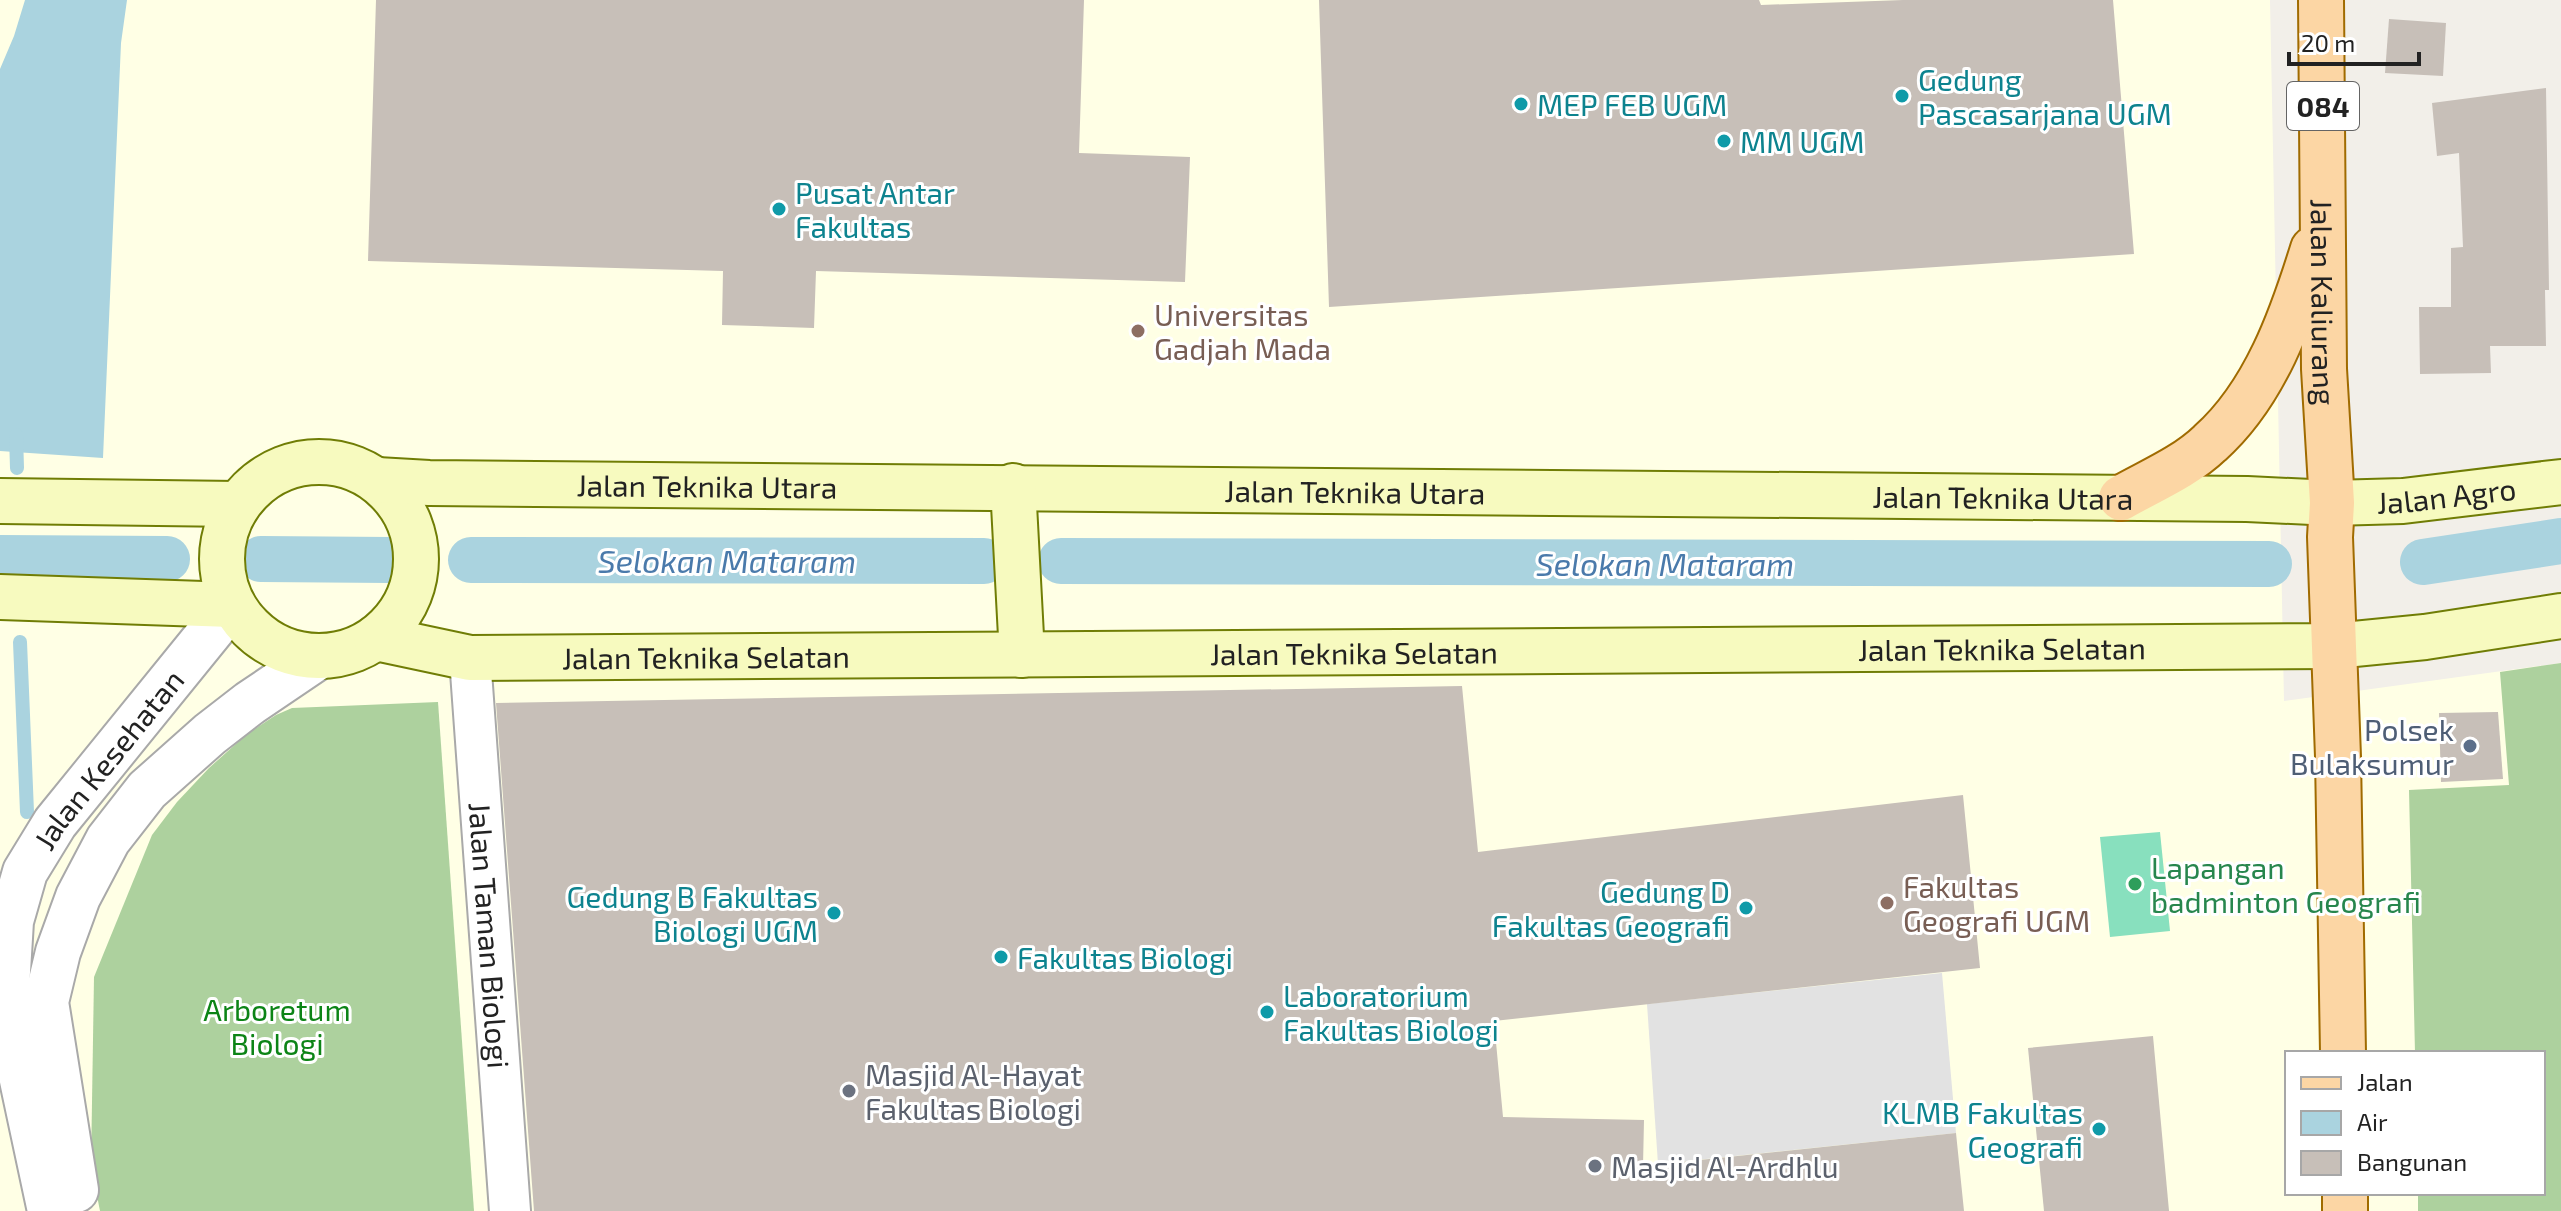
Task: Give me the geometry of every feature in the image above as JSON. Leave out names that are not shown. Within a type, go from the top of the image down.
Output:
[{"type":"main road","name":"Jalan Kaliurang","points":[[2321,0],[2324,369],[2339,773],[2343,1051]]},
{"type":"main road","points":[[2121,498],[2186,462],[2210,444],[2232,420],[2266,370],[2301,290],[2324,213]]},
{"type":"main road","points":[[318,461],[349,465],[377,480],[399,502],[413,529],[417,559],[412,589],[398,617],[376,638],[348,652],[318,657],[292,653],[268,643],[247,627],[227,592],[220,553],[231,516],[259,481],[287,466],[318,461]]},
{"type":"main road","name":"Jalan Teknika Utara","points":[[377,480],[429,483],[2247,499],[2331,520]]},
{"type":"main road","name":"Jalan Agro","points":[[2331,520],[2403,501],[2561,482]]},
{"type":"main road","points":[[1013,486],[1022,655]]},
{"type":"main road","points":[[0,501],[231,516]]},
{"type":"main road","points":[[0,597],[227,592]]},
{"type":"main road","points":[[2333,625],[2425,637],[2561,616]]},
{"type":"main road","name":"Jalan Teknika Selatan","points":[[376,638],[470,658],[1022,655],[2333,625]]},
{"type":"street","name":"Jalan Kesehatan","points":[[50,1211],[26,1004],[11,921],[25,872],[55,823],[227,592]]},
{"type":"street","name":"Jalan Kesehatan","points":[[80,1211],[26,1004],[58,952],[78,897],[108,840],[147,790],[210,734],[318,657]]},
{"type":"street","name":"Jalan Taman Biologi","points":[[470,658],[510,1211]]},
{"type":"shaded area","name":"Universitas Gadjah Mada","points":[[0,0],[2270,0],[2284,701],[2561,663],[2561,1211],[0,1211]]},
{"type":"shaded area","points":[[1942,973],[1956,1133],[1658,1164],[1647,1004]]},
{"type":"green space","points":[[2561,663],[2561,1211],[2418,1211],[2418,1195],[2545,1195],[2545,1051],[2415,1051],[2409,790],[2509,785],[2500,672]]},
{"type":"green space","name":"Arboretum Biologi","points":[[438,702],[474,1211],[100,1211],[91,1165],[94,977],[152,835],[209,768],[247,734],[276,715],[292,708]]},
{"type":"green space","name":"Lapangan badminton Geografi","points":[[2160,832],[2170,931],[2110,937],[2100,837]]},
{"type":"water","points":[[25,0],[127,0],[121,43],[103,458],[0,451],[0,69]]},
{"type":"building","name":"Pusat Antar Fakultas","points":[[376,0],[1084,0],[1079,153],[1190,157],[1185,282],[816,271],[814,328],[722,325],[723,271],[368,261]]},
{"type":"building","name":"MM UGM","points":[[1319,0],[1759,0],[1761,5],[1903,0],[2113,0],[2134,254],[1329,307]]},
{"type":"building","points":[[2389,19],[2446,23],[2443,76],[2385,73]]},
{"type":"building","points":[[2546,88],[2549,290],[2545,290],[2546,346],[2490,346],[2491,373],[2420,374],[2419,307],[2451,307],[2451,248],[2463,247],[2459,153],[2437,156],[2432,103]]},
{"type":"building","name":"Fakultas Biologi","points":[[1462,686],[1478,852],[1963,795],[1980,968],[1494,1021],[1503,1117],[1644,1120],[1643,1166],[1956,1133],[1964,1211],[534,1211],[496,703]]},
{"type":"building","name":"Polsek Bulaksumur","points":[[2498,712],[2503,779],[2441,782],[2439,713]]},
{"type":"building","name":"KLMB Fakultas Geografi","points":[[2153,1036],[2169,1211],[2044,1211],[2028,1048]]},
{"type":"waterway","points":[[16,435],[17,468]]},
{"type":"waterway","name":"Selokan Mataram","points":[[2423,562],[2561,541]]},
{"type":"waterway","points":[[0,558],[167,559]]},
{"type":"waterway","points":[[261,559],[390,560]]},
{"type":"waterway","name":"Selokan Mataram","points":[[471,560],[984,561]]},
{"type":"waterway","name":"Selokan Mataram","points":[[1061,561],[2269,564]]},
{"type":"waterway","points":[[20,642],[27,812]]},
{"type":"place","name":"Gedung Pascasarjana UGM","points":[[1902,96]]},
{"type":"place","name":"MEP FEB UGM","points":[[1521,104]]},
{"type":"place","name":"MM UGM","points":[[1724,141]]},
{"type":"place","name":"Pusat Antar Fakultas","points":[[779,209]]},
{"type":"place","name":"Universitas Gadjah Mada","points":[[1138,331]]},
{"type":"place","name":"Polsek Bulaksumur","points":[[2470,746]]},
{"type":"place","name":"Lapangan badminton Geografi","points":[[2135,884]]},
{"type":"place","name":"Fakultas Geografi UGM","points":[[1887,903]]},
{"type":"place","name":"Gedung D Fakultas Geografi","points":[[1746,908]]},
{"type":"place","name":"Gedung B Fakultas Biologi UGM","points":[[834,913]]},
{"type":"place","name":"Fakultas Biologi","points":[[1001,957]]},
{"type":"place","name":"Laboratorium Fakultas Biologi","points":[[1267,1012]]},
{"type":"place","name":"Masjid Al-Hayat Fakultas Biologi","points":[[849,1091]]},
{"type":"place","name":"KLMB Fakultas Geografi","points":[[2099,1129]]},
{"type":"place","name":"Masjid Al-Ardhlu","points":[[1595,1166]]}]
